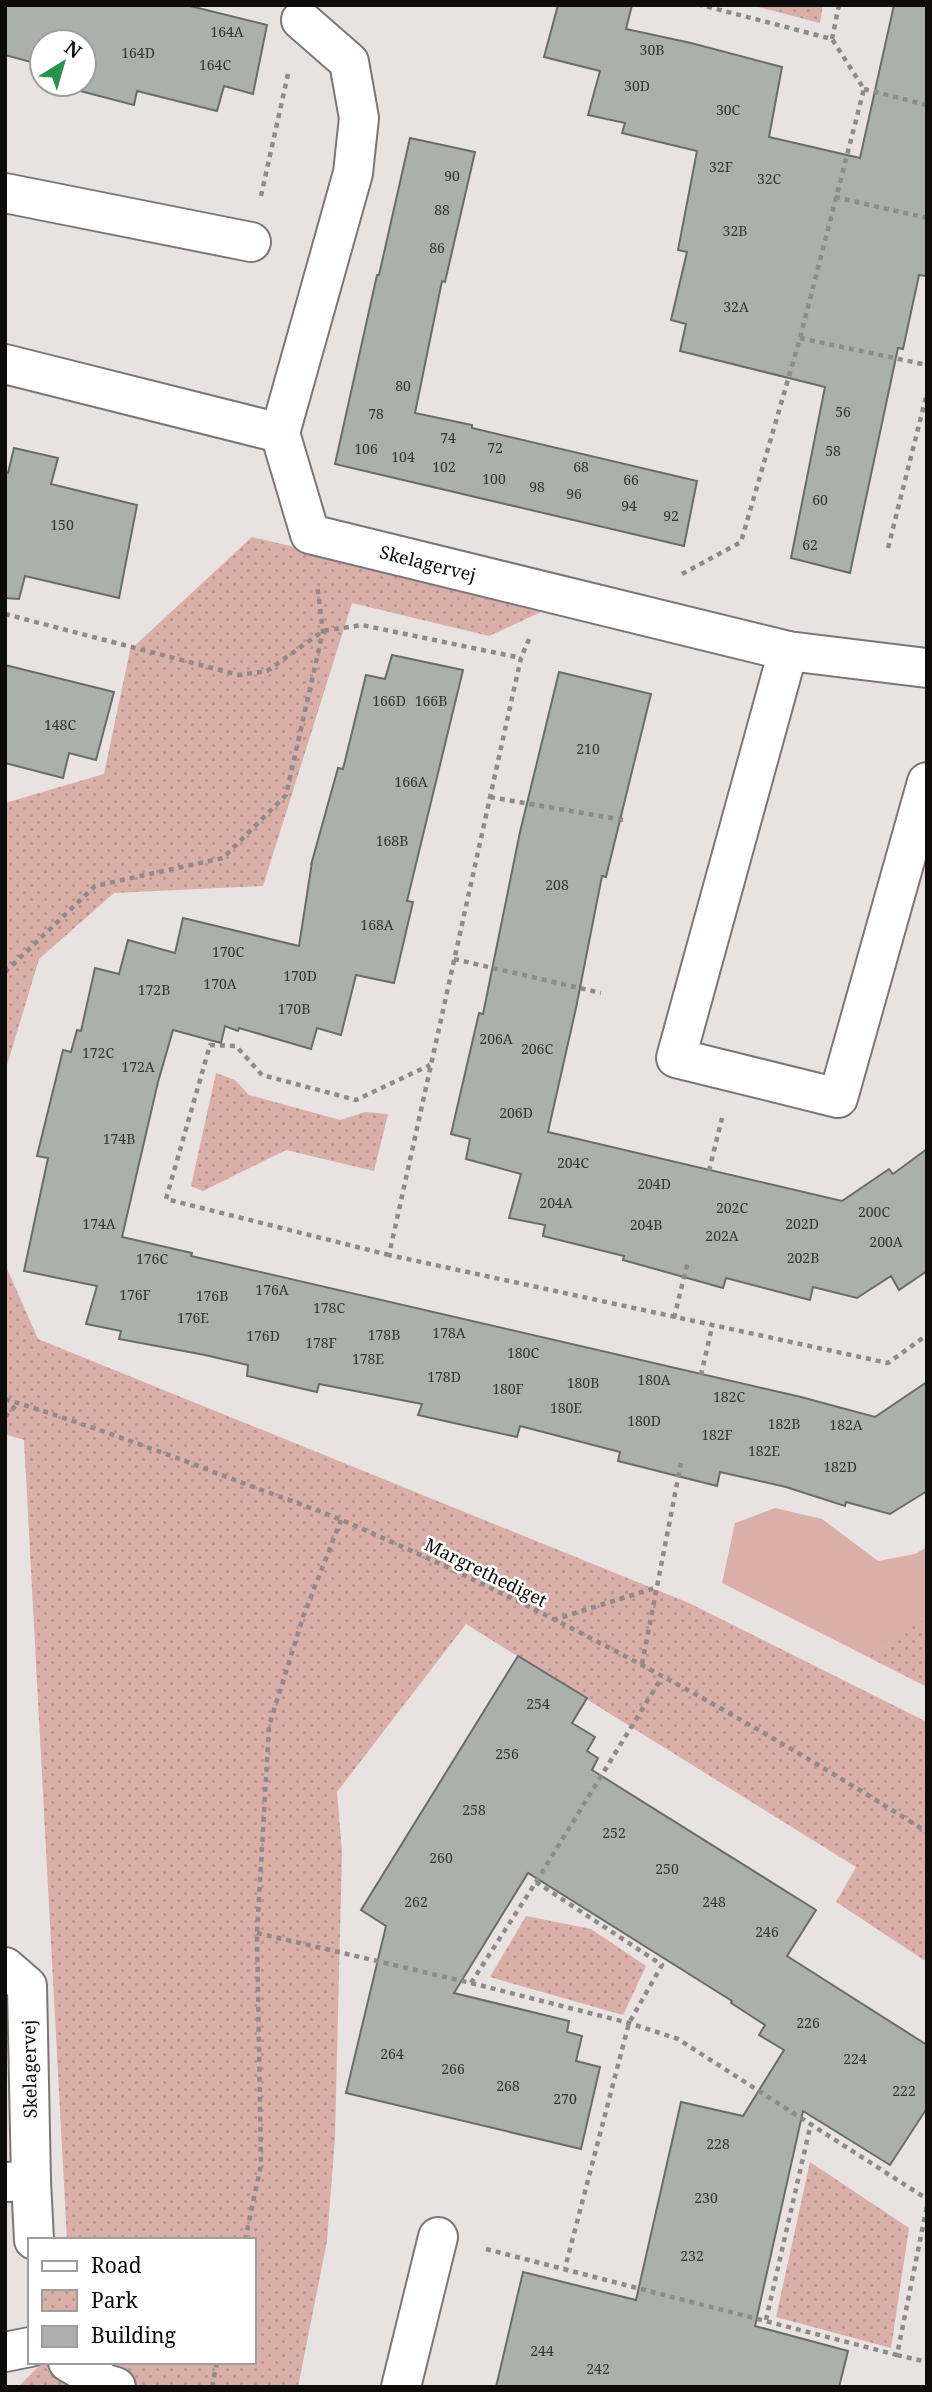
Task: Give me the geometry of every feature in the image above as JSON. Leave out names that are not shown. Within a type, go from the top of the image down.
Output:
[{"type":"street","points":[[5,364],[280,433],[353,173],[359,118],[349,62],[301,20]]},
{"type":"street","points":[[5,193],[251,242]]},
{"type":"street","name":"Skelagervej","points":[[280,433],[310,534],[788,651],[927,668]]},
{"type":"street","points":[[788,651],[676,1058],[838,1098],[927,782]]},
{"type":"street","name":"Skelagervej","points":[[5,1967],[27,1986],[18,2182],[33,2238]]},
{"type":"street","points":[[401,2387],[438,2237]]},
{"type":"street","points":[[5,2352],[28,2347]]},
{"type":"street","points":[[71,2364],[116,2387]]},
{"type":"path","points":[[701,5],[832,39],[864,89],[927,105]]},
{"type":"path","points":[[832,39],[839,5]]},
{"type":"path","points":[[251,242],[301,20]]},
{"type":"path","points":[[618,610],[741,542],[800,338],[864,89]]},
{"type":"path","points":[[835,197],[927,218]]},
{"type":"path","points":[[800,338],[927,365]]},
{"type":"path","points":[[888,548],[927,393]]},
{"type":"path","points":[[5,614],[239,675],[267,671],[323,631],[362,625],[522,658]]},
{"type":"path","points":[[5,971],[95,886],[223,858],[286,795],[323,631]]},
{"type":"path","points":[[389,1255],[490,797],[522,658],[531,633]]},
{"type":"path","points":[[490,797],[623,820]]},
{"type":"path","points":[[454,959],[601,993]]},
{"type":"path","points":[[430,1065],[356,1100],[262,1075],[236,1046],[210,1045],[166,1199],[389,1255],[888,1363],[927,1335]]},
{"type":"path","points":[[674,1318],[688,1261]]},
{"type":"path","points":[[701,1375],[712,1326]]},
{"type":"path","name":"Margrethediget","points":[[5,1399],[114,1434],[341,1520],[448,1568],[642,1664],[849,1783],[927,1832]]},
{"type":"path","points":[[5,1417],[18,1403]]},
{"type":"path","points":[[642,1664],[681,1464]]},
{"type":"path","points":[[245,2238],[261,2165],[257,1933],[269,1726],[303,1618],[341,1520]]},
{"type":"path","points":[[552,1620],[658,1587]]},
{"type":"path","points":[[471,1983],[662,1676]]},
{"type":"path","points":[[536,1882],[662,1965],[629,2023],[565,2268]]},
{"type":"path","points":[[257,1933],[471,1983],[629,2023],[678,2039],[927,2199]]},
{"type":"path","points":[[765,2320],[811,2123]]},
{"type":"path","points":[[897,2355],[927,2206]]},
{"type":"path","points":[[438,2237],[927,2362]]},
{"type":"path","points":[[212,2387],[217,2364]]},
{"type":"green space","points":[[750,5],[823,5],[820,23]]},
{"type":"green space","points":[[252,537],[552,607],[489,636],[352,603],[263,886],[114,893],[39,959],[5,1072],[5,803],[104,774],[130,650]]},
{"type":"green space","points":[[216,1073],[235,1080],[249,1095],[340,1120],[365,1112],[388,1114],[374,1171],[286,1150],[203,1191],[191,1186]]},
{"type":"green space","points":[[5,1264],[38,1339],[689,1603],[927,1722],[927,1962],[836,1902],[856,1867],[466,1624],[337,1792],[342,1852],[335,2136],[327,2241],[298,2387],[18,2387],[41,2364],[256,2364],[256,2238],[67,2238],[24,1440],[5,1434]]},
{"type":"green space","points":[[775,1508],[822,1519],[878,1561],[915,1554],[927,1547],[927,1618],[868,1657],[722,1583],[735,1523]]},
{"type":"green space","points":[[926,1618],[927,1687],[868,1657]]},
{"type":"green space","points":[[526,1916],[591,1929],[646,1966],[623,2015],[490,1977]]},
{"type":"green space","points":[[810,2162],[909,2228],[891,2348],[776,2317]]},
{"type":"building","points":[[5,5],[186,5],[267,25],[253,94],[224,86],[217,111],[137,91],[134,105],[98,96],[98,28],[28,28],[28,61],[5,55]]},
{"type":"building","points":[[558,5],[632,5],[626,29],[782,67],[769,137],[860,158],[894,5],[927,5],[927,276],[919,275],[903,349],[898,348],[850,573],[791,558],[825,387],[680,351],[686,324],[671,320],[687,252],[678,250],[697,151],[622,133],[625,123],[588,115],[600,71],[544,57]]},
{"type":"building","points":[[410,138],[475,152],[445,282],[442,281],[415,413],[697,481],[684,546],[335,464]]},
{"type":"building","points":[[14,448],[58,458],[51,484],[137,505],[119,598],[25,576],[19,599],[5,598],[5,472],[8,473]]},
{"type":"building","points":[[392,655],[463,670],[407,901],[413,902],[394,983],[356,975],[341,1035],[317,1028],[311,1049],[225,1026],[221,1043],[173,1030],[158,1082],[122,1237],[192,1253],[191,1256],[801,1397],[875,1417],[927,1382],[927,1491],[890,1514],[846,1502],[845,1506],[786,1487],[720,1472],[717,1486],[618,1461],[620,1452],[520,1426],[517,1437],[418,1415],[422,1404],[319,1384],[317,1392],[247,1376],[248,1365],[119,1339],[121,1331],[86,1324],[97,1286],[24,1271],[48,1158],[37,1156],[63,1050],[71,1052],[77,1030],[81,1031],[95,968],[119,974],[128,940],[175,953],[183,918],[299,946],[312,862],[311,865],[338,768],[343,769],[366,675],[385,679]]},
{"type":"building","points":[[5,665],[114,692],[96,760],[69,753],[63,778],[5,763]]},
{"type":"building","points":[[559,672],[651,694],[606,877],[602,876],[548,1132],[842,1201],[889,1169],[893,1174],[927,1149],[927,1271],[899,1290],[891,1276],[857,1298],[813,1287],[810,1300],[726,1278],[723,1288],[623,1260],[624,1256],[543,1236],[545,1225],[509,1218],[521,1174],[466,1159],[470,1139],[451,1134],[479,1013],[483,1014],[520,832]]},
{"type":"building","points":[[518,1656],[587,1698],[572,1723],[595,1737],[587,1751],[598,1758],[592,1770],[816,1910],[787,1956],[927,2045],[927,2108],[890,2165],[803,2111],[755,2326],[848,2351],[839,2387],[496,2387],[523,2272],[636,2300],[681,2102],[743,2116],[784,2050],[759,2035],[765,2025],[731,2003],[732,2001],[528,1873],[454,1993],[569,2021],[567,2032],[582,2036],[576,2061],[600,2067],[581,2149],[346,2093],[386,1926],[361,1910]]}]
